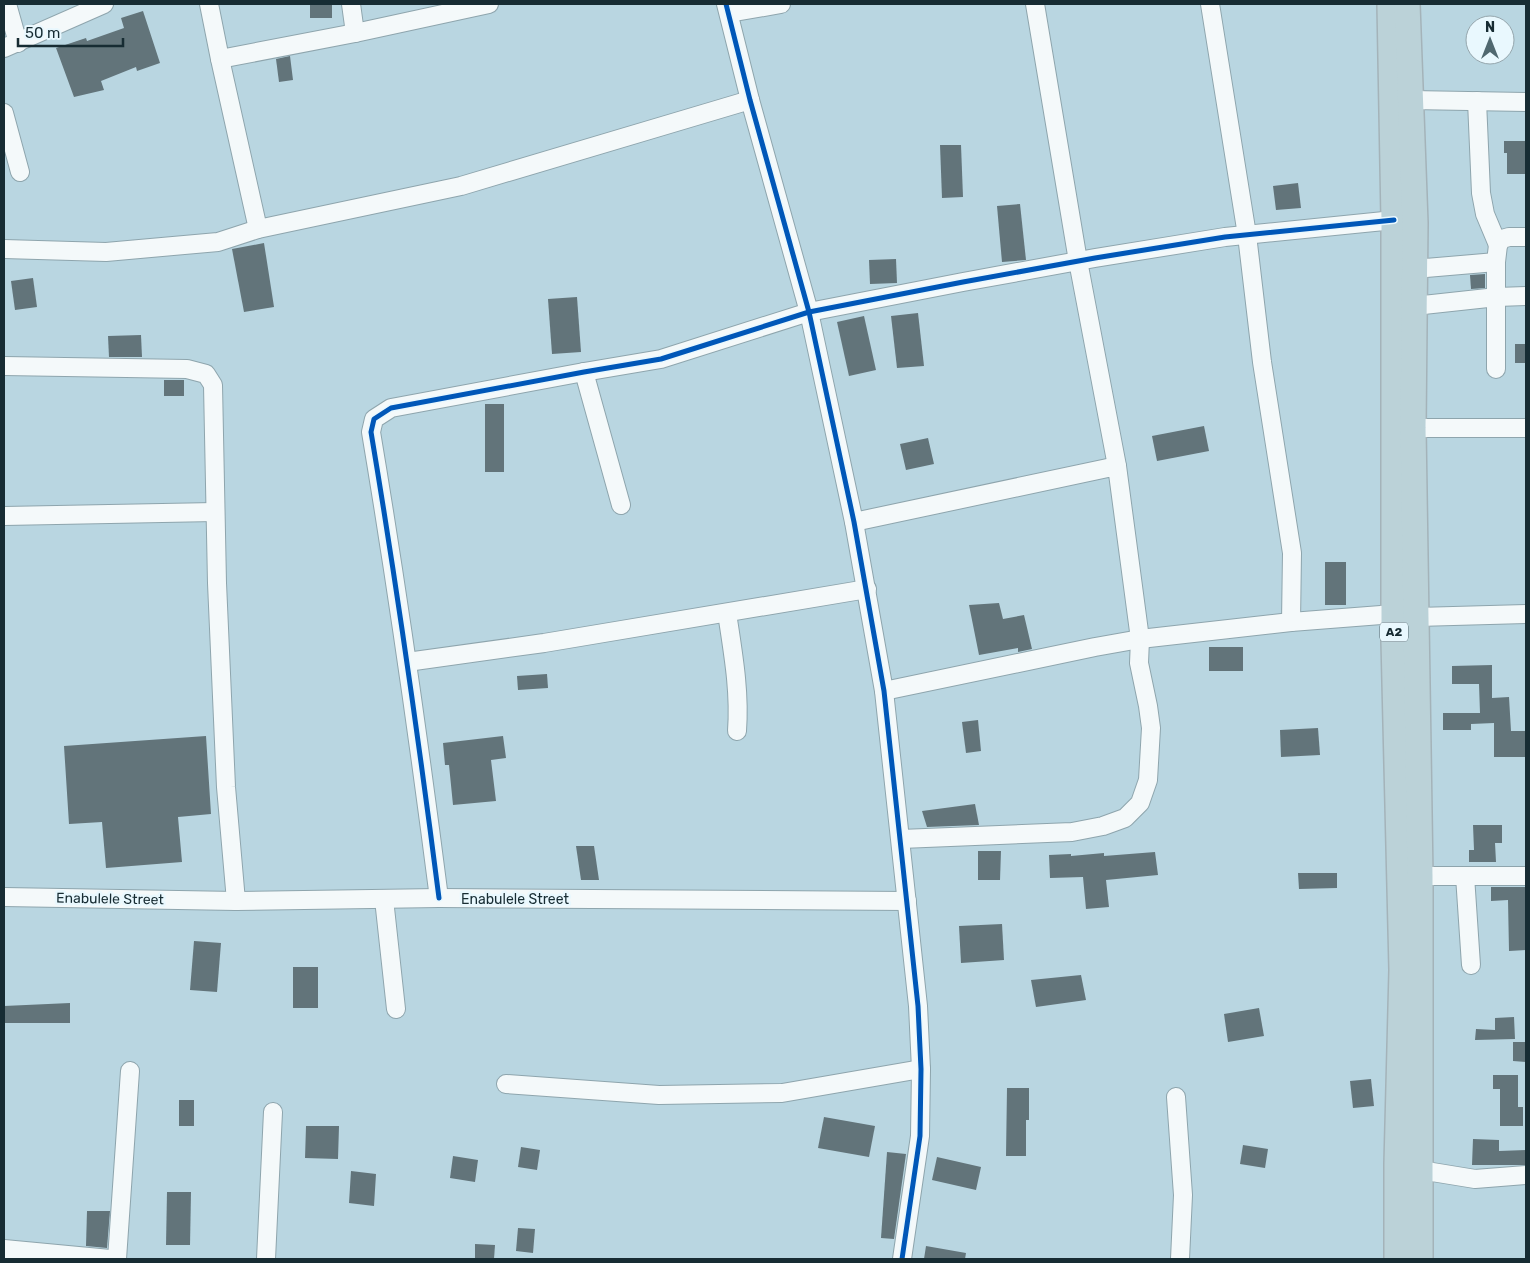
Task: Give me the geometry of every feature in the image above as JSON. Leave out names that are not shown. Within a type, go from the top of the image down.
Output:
[{"type":"highway","name":"A2","points":[[1390,4],[1394,220],[1406,616],[1420,876],[1420,1259]]},
{"type":"highway","name":"A2","points":[[1397,1259],[1406,616],[1413,428],[1415,222],[1407,4]]},
{"type":"street","points":[[7,4],[11,46],[104,4]]},
{"type":"street","points":[[209,4],[258,229]]},
{"type":"street","points":[[351,4],[355,33]]},
{"type":"street","points":[[220,59],[355,33],[469,6],[489,4]]},
{"type":"street","points":[[781,4],[727,8],[808,312],[854,522],[884,691],[918,1006],[921,1069],[920,1136],[902,1259]]},
{"type":"street","points":[[901,839],[1072,832],[1103,826],[1125,818],[1140,803],[1148,780],[1151,728],[1140,663],[1140,639],[1117,466],[1078,261],[1035,4]]},
{"type":"street","points":[[1210,4],[1247,235],[1262,362],[1292,553],[1291,622]]},
{"type":"street","points":[[4,249],[106,252],[218,242],[258,229],[461,186],[750,100]]},
{"type":"street","points":[[1410,100],[1526,102]]},
{"type":"street","points":[[1477,101],[1481,194],[1497,254],[1496,369]]},
{"type":"street","points":[[4,113],[20,172]]},
{"type":"street","points":[[439,898],[392,557],[371,432],[374,420],[391,408],[661,359],[808,312],[1078,261],[1247,235],[1394,220]]},
{"type":"street","points":[[1497,254],[1502,239],[1526,237]]},
{"type":"street","points":[[1414,269],[1497,254]]},
{"type":"street","points":[[1414,306],[1497,297],[1526,296]]},
{"type":"street","points":[[4,366],[187,369],[206,374],[212,385],[226,787],[236,900]]},
{"type":"street","points":[[584,372],[621,505]]},
{"type":"street","points":[[1413,428],[1526,428]]},
{"type":"street","points":[[854,522],[1117,466]]},
{"type":"street","points":[[4,516],[215,512]]},
{"type":"street","points":[[407,662],[544,643],[866,589]]},
{"type":"street","points":[[727,613],[736,673],[738,706],[736,731]]},
{"type":"street","points":[[884,691],[1140,639],[1291,622],[1406,616],[1526,614]]},
{"type":"street","points":[[1420,876],[1526,876]]},
{"type":"street","points":[[1465,876],[1471,965]]},
{"type":"street","name":"Enabulele Street","points":[[4,897],[236,900],[439,898],[907,901]]},
{"type":"street","points":[[384,899],[396,1008]]},
{"type":"street","points":[[506,1084],[658,1095],[782,1094],[921,1069]]},
{"type":"street","points":[[117,1259],[130,1071]]},
{"type":"street","points":[[1176,1097],[1183,1195],[1180,1259]]},
{"type":"street","points":[[266,1259],[273,1112]]},
{"type":"street","points":[[1420,1170],[1475,1179],[1526,1175]]},
{"type":"street","points":[[7,1253],[110,1259]]},
{"type":"building","points":[[310,4],[332,4],[332,18],[310,18]]},
{"type":"building","points":[[143,11],[160,63],[137,71],[136,67],[101,81],[104,90],[74,97],[56,48],[86,38],[87,41],[124,28],[121,18]]},
{"type":"building","points":[[290,56],[293,80],[279,82],[276,59]]},
{"type":"building","points":[[1504,141],[1526,141],[1526,174],[1507,174],[1507,153],[1504,153]]},
{"type":"building","points":[[940,145],[961,145],[963,197],[942,198]]},
{"type":"building","points":[[1298,183],[1301,208],[1276,210],[1273,186]]},
{"type":"building","points":[[1020,204],[1026,260],[1002,262],[997,206]]},
{"type":"building","points":[[264,243],[274,307],[244,312],[232,249]]},
{"type":"building","points":[[896,259],[897,283],[870,284],[869,260]]},
{"type":"building","points":[[1485,274],[1485,288],[1471,289],[1470,275]]},
{"type":"building","points":[[33,278],[37,307],[15,310],[11,281]]},
{"type":"building","points":[[577,297],[581,352],[552,354],[548,299]]},
{"type":"building","points":[[918,313],[924,366],[897,368],[891,316]]},
{"type":"building","points":[[864,316],[876,370],[849,376],[837,322]]},
{"type":"building","points":[[141,335],[142,357],[109,357],[108,336]]},
{"type":"building","points":[[1515,344],[1526,344],[1526,363],[1515,363]]},
{"type":"building","points":[[164,380],[184,380],[184,396],[164,396]]},
{"type":"building","points":[[485,404],[504,404],[504,472],[485,472]]},
{"type":"building","points":[[1204,426],[1209,451],[1157,461],[1152,436]]},
{"type":"building","points":[[928,438],[934,464],[906,470],[900,444]]},
{"type":"building","points":[[1325,562],[1346,562],[1346,605],[1325,605]]},
{"type":"building","points":[[999,603],[1003,619],[1024,615],[1032,649],[1018,652],[1018,648],[979,655],[969,605]]},
{"type":"building","points":[[1209,647],[1243,647],[1243,671],[1209,671]]},
{"type":"building","points":[[1492,665],[1492,698],[1509,697],[1511,731],[1526,731],[1526,757],[1494,757],[1494,723],[1471,724],[1471,730],[1443,730],[1443,713],[1480,713],[1479,684],[1452,684],[1452,666]]},
{"type":"building","points":[[547,674],[548,688],[518,690],[517,676]]},
{"type":"building","points":[[978,720],[981,751],[966,753],[962,722]]},
{"type":"building","points":[[1318,728],[1320,755],[1281,757],[1280,730]]},
{"type":"building","points":[[206,736],[211,814],[178,817],[182,862],[106,868],[102,822],[69,824],[64,746]]},
{"type":"building","points":[[503,736],[506,758],[491,760],[496,801],[453,805],[449,765],[445,765],[443,743]]},
{"type":"building","points":[[975,804],[979,825],[927,827],[922,811]]},
{"type":"building","points":[[1473,825],[1502,825],[1502,843],[1495,843],[1496,862],[1469,862],[1469,850],[1474,850]]},
{"type":"building","points":[[576,846],[594,846],[599,880],[581,880]]},
{"type":"building","points":[[978,851],[1001,851],[1000,880],[978,880]]},
{"type":"building","points":[[1155,852],[1158,875],[1106,880],[1109,907],[1086,909],[1083,877],[1050,878],[1049,855],[1071,854],[1071,856],[1104,853],[1104,856]]},
{"type":"building","points":[[1298,873],[1337,873],[1337,888],[1299,889]]},
{"type":"building","points":[[1491,887],[1526,887],[1526,950],[1509,951],[1508,900],[1491,901]]},
{"type":"building","points":[[1002,924],[1004,960],[961,963],[959,926]]},
{"type":"building","points":[[194,941],[221,943],[217,992],[190,990]]},
{"type":"building","points":[[293,967],[318,967],[318,1008],[293,1008]]},
{"type":"building","points":[[1081,975],[1086,1000],[1036,1007],[1031,980]]},
{"type":"building","points":[[70,1003],[70,1023],[4,1023],[4,1006]]},
{"type":"building","points":[[1259,1008],[1264,1036],[1228,1042],[1224,1014]]},
{"type":"building","points":[[1514,1017],[1515,1039],[1475,1040],[1476,1029],[1495,1030],[1495,1018]]},
{"type":"building","points":[[1513,1042],[1526,1042],[1526,1062],[1513,1061]]},
{"type":"building","points":[[1493,1075],[1518,1075],[1518,1107],[1523,1107],[1523,1126],[1500,1126],[1500,1089],[1493,1089]]},
{"type":"building","points":[[1371,1079],[1374,1106],[1353,1108],[1350,1081]]},
{"type":"building","points":[[1007,1088],[1029,1088],[1029,1120],[1026,1120],[1026,1156],[1006,1156]]},
{"type":"building","points":[[179,1100],[194,1100],[194,1126],[179,1126]]},
{"type":"building","points":[[824,1117],[875,1126],[869,1157],[818,1148]]},
{"type":"building","points":[[306,1126],[339,1126],[338,1159],[305,1158]]},
{"type":"building","points":[[1473,1139],[1499,1140],[1499,1151],[1526,1150],[1526,1165],[1472,1165]]},
{"type":"building","points":[[1243,1145],[1268,1149],[1265,1168],[1240,1164]]},
{"type":"building","points":[[521,1147],[540,1150],[537,1170],[518,1167]]},
{"type":"building","points":[[887,1152],[906,1154],[894,1239],[881,1238]]},
{"type":"building","points":[[453,1156],[478,1160],[475,1182],[450,1178]]},
{"type":"building","points":[[937,1157],[981,1167],[976,1190],[932,1180]]},
{"type":"building","points":[[351,1171],[376,1174],[374,1206],[349,1203]]},
{"type":"building","points":[[167,1192],[191,1192],[190,1245],[166,1245]]},
{"type":"building","points":[[87,1211],[110,1211],[107,1248],[86,1246]]},
{"type":"building","points":[[518,1228],[535,1229],[533,1253],[516,1251]]},
{"type":"building","points":[[475,1244],[495,1245],[494,1259],[475,1259]]},
{"type":"building","points":[[926,1246],[966,1253],[965,1259],[924,1259]]},
{"type":"cycle path","points":[[726,4],[750,100],[809,312],[854,522],[884,691],[918,1006],[921,1069],[920,1136],[902,1259]]},
{"type":"cycle path","points":[[439,898],[424,781],[371,432],[374,419],[391,408],[661,359],[809,312],[1095,258],[1225,237],[1394,220]]}]
